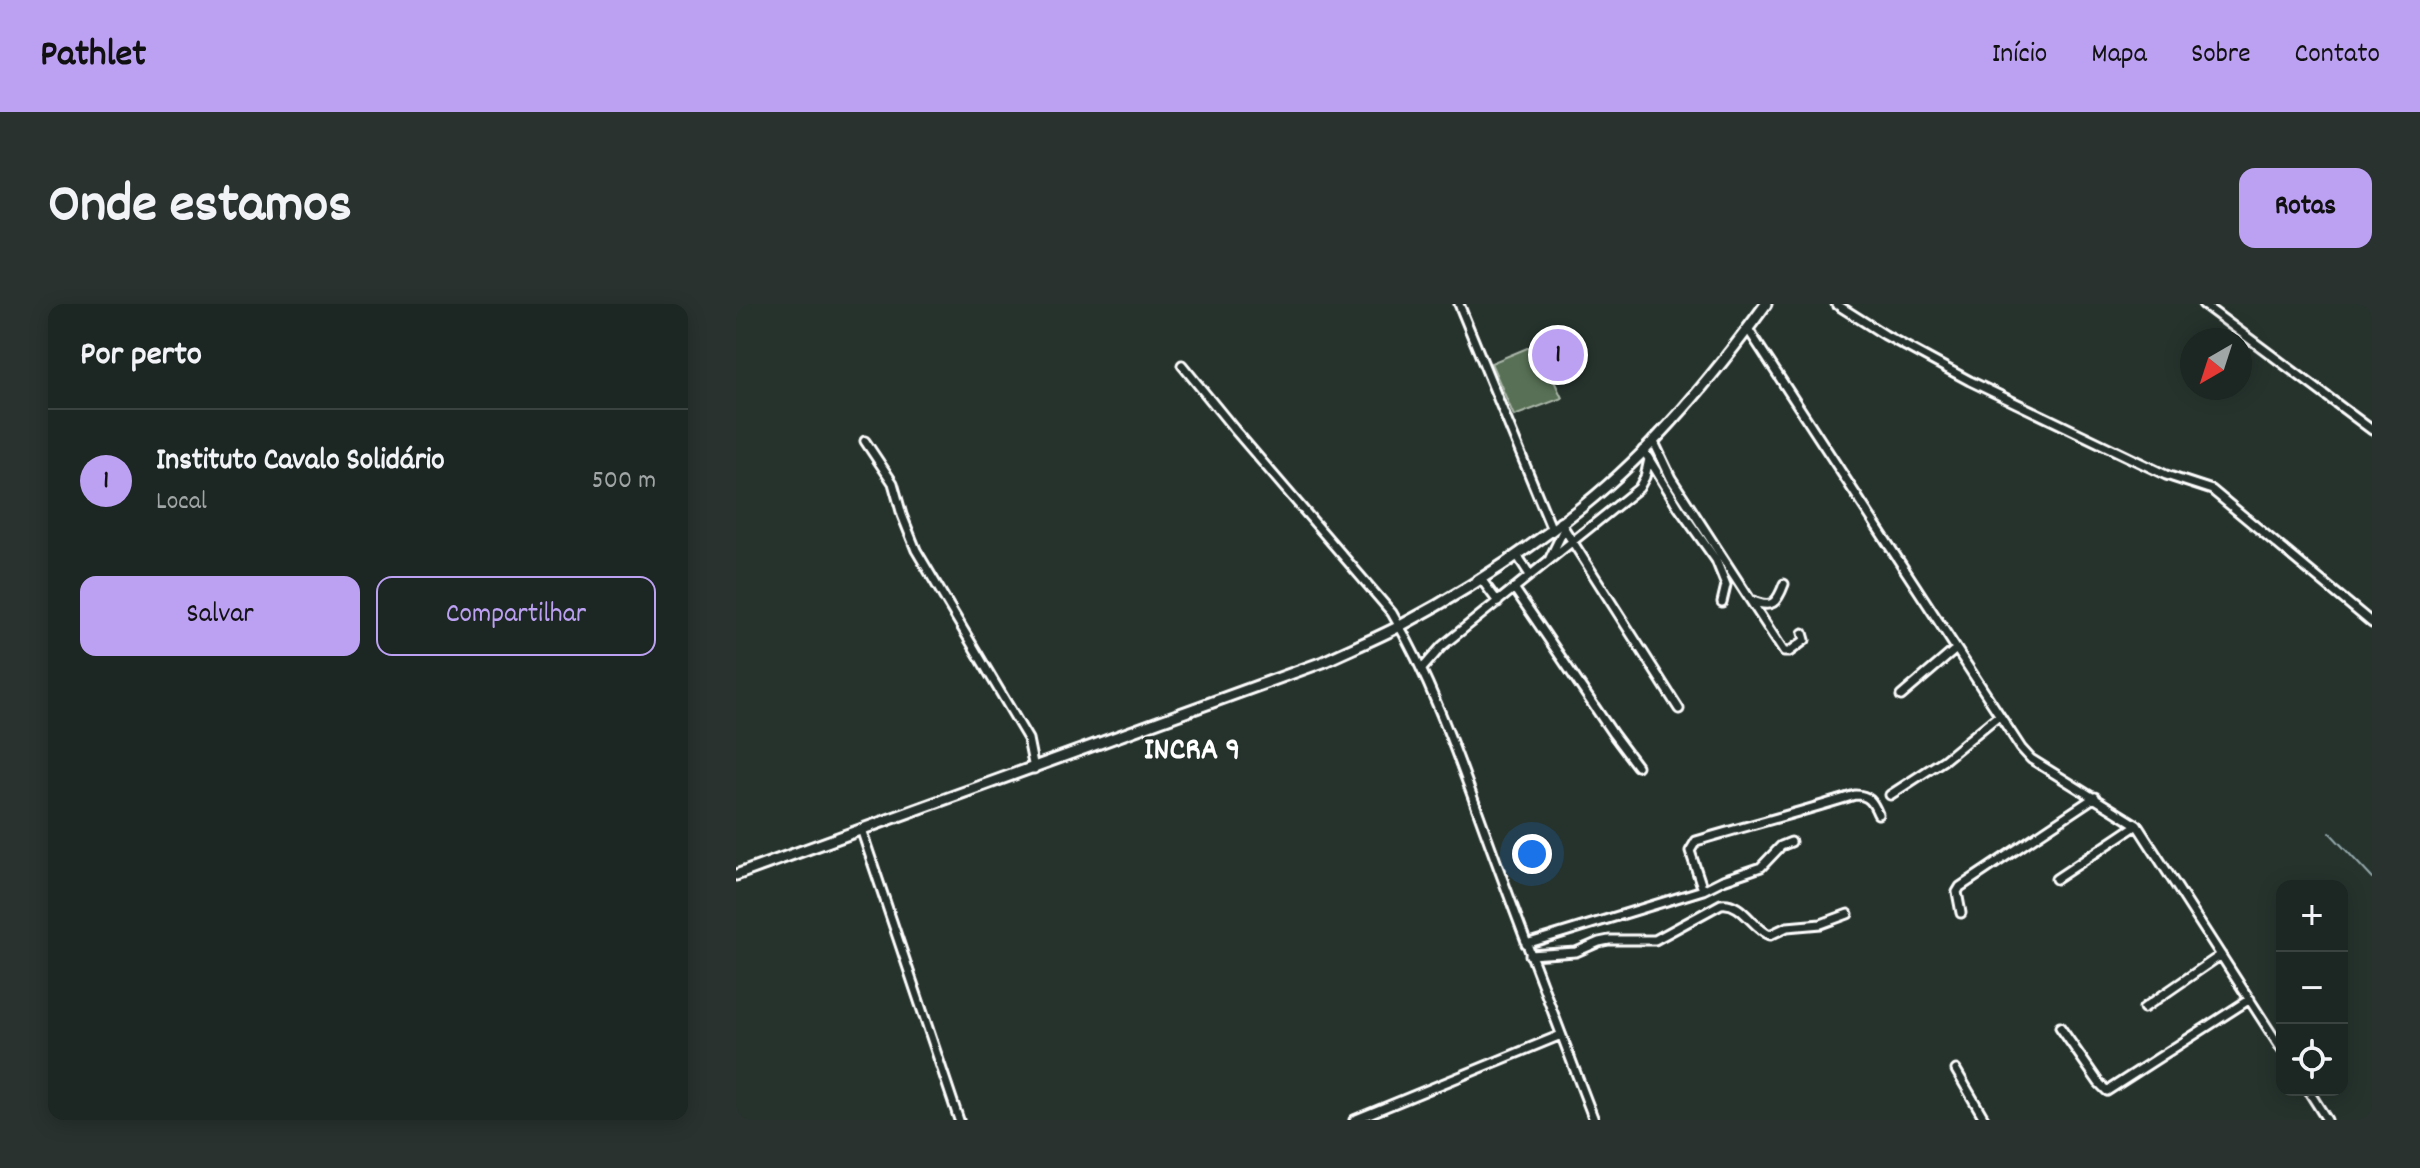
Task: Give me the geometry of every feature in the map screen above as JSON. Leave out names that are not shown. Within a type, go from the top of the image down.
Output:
[{"type":"main road","points":[[736,875],[1323,662],[1400,626],[1481,579],[1562,526],[1646,454],[1653,440],[1683,408],[1766,304]]},
{"type":"street","points":[[1459,304],[1552,530]]},
{"type":"street","points":[[1836,304],[1885,335],[1970,381],[2166,475],[2212,490],[2372,623]]},
{"type":"street","points":[[2203,304],[2372,430]]},
{"type":"street","points":[[1748,329],[2026,755],[2137,825],[2276,1040]]},
{"type":"street","points":[[1182,365],[1400,626],[1422,669],[1466,781],[1594,1120]]},
{"type":"street","points":[[1653,440],[1671,478],[1784,652],[1789,652],[1805,640],[1803,633]]},
{"type":"street","points":[[865,441],[893,483],[916,550],[1028,739],[1034,769]]},
{"type":"street","points":[[1422,669],[1442,646],[1639,488],[1645,477],[1646,454]]},
{"type":"street","points":[[1646,454],[1716,560],[1726,585],[1722,602]]},
{"type":"street","points":[[1562,526],[1679,709]]},
{"type":"street","points":[[1549,560],[1562,526]]},
{"type":"street","points":[[1517,555],[1530,575]]},
{"type":"street","points":[[1481,579],[1498,602]]},
{"type":"street","points":[[1751,600],[1764,606],[1774,603],[1784,584]]},
{"type":"street","points":[[1514,588],[1637,766]]},
{"type":"street","points":[[1901,696],[1956,649]]},
{"type":"street","points":[[1890,795],[1944,760],[1999,715]]},
{"type":"street","points":[[1703,890],[1690,851],[1696,841],[1855,795],[1872,800],[1878,814]]},
{"type":"street","points":[[1961,913],[1957,892],[1960,887],[2095,797]]},
{"type":"street","points":[[2056,879],[2137,825]]},
{"type":"street","points":[[861,829],[959,1120]]},
{"type":"street","points":[[1526,944],[1703,890],[1761,867],[1781,846],[1791,842]]},
{"type":"street","points":[[1530,955],[1576,952],[1609,940],[1655,940],[1728,903],[1738,908],[1760,931],[1770,935],[1787,927],[1821,924],[1848,914]]},
{"type":"street","points":[[2144,1008],[2221,955]]},
{"type":"street","points":[[2060,1027],[2107,1091],[2250,999]]},
{"type":"street","points":[[1354,1120],[1561,1035]]},
{"type":"street","points":[[1956,1070],[1985,1120]]},
{"type":"street","points":[[2312,1096],[2326,1120]]},
{"type":"green space","points":[[1537,344],[1562,398],[1514,416],[1491,363]]},
{"type":"waterway","points":[[2330,833],[2372,878]]},
{"type":"place","name":"Instituto Cavalo Solidário","points":[[1558,355]]},
{"type":"district","name":"INCRA 9","points":[[1192,747]]}]
